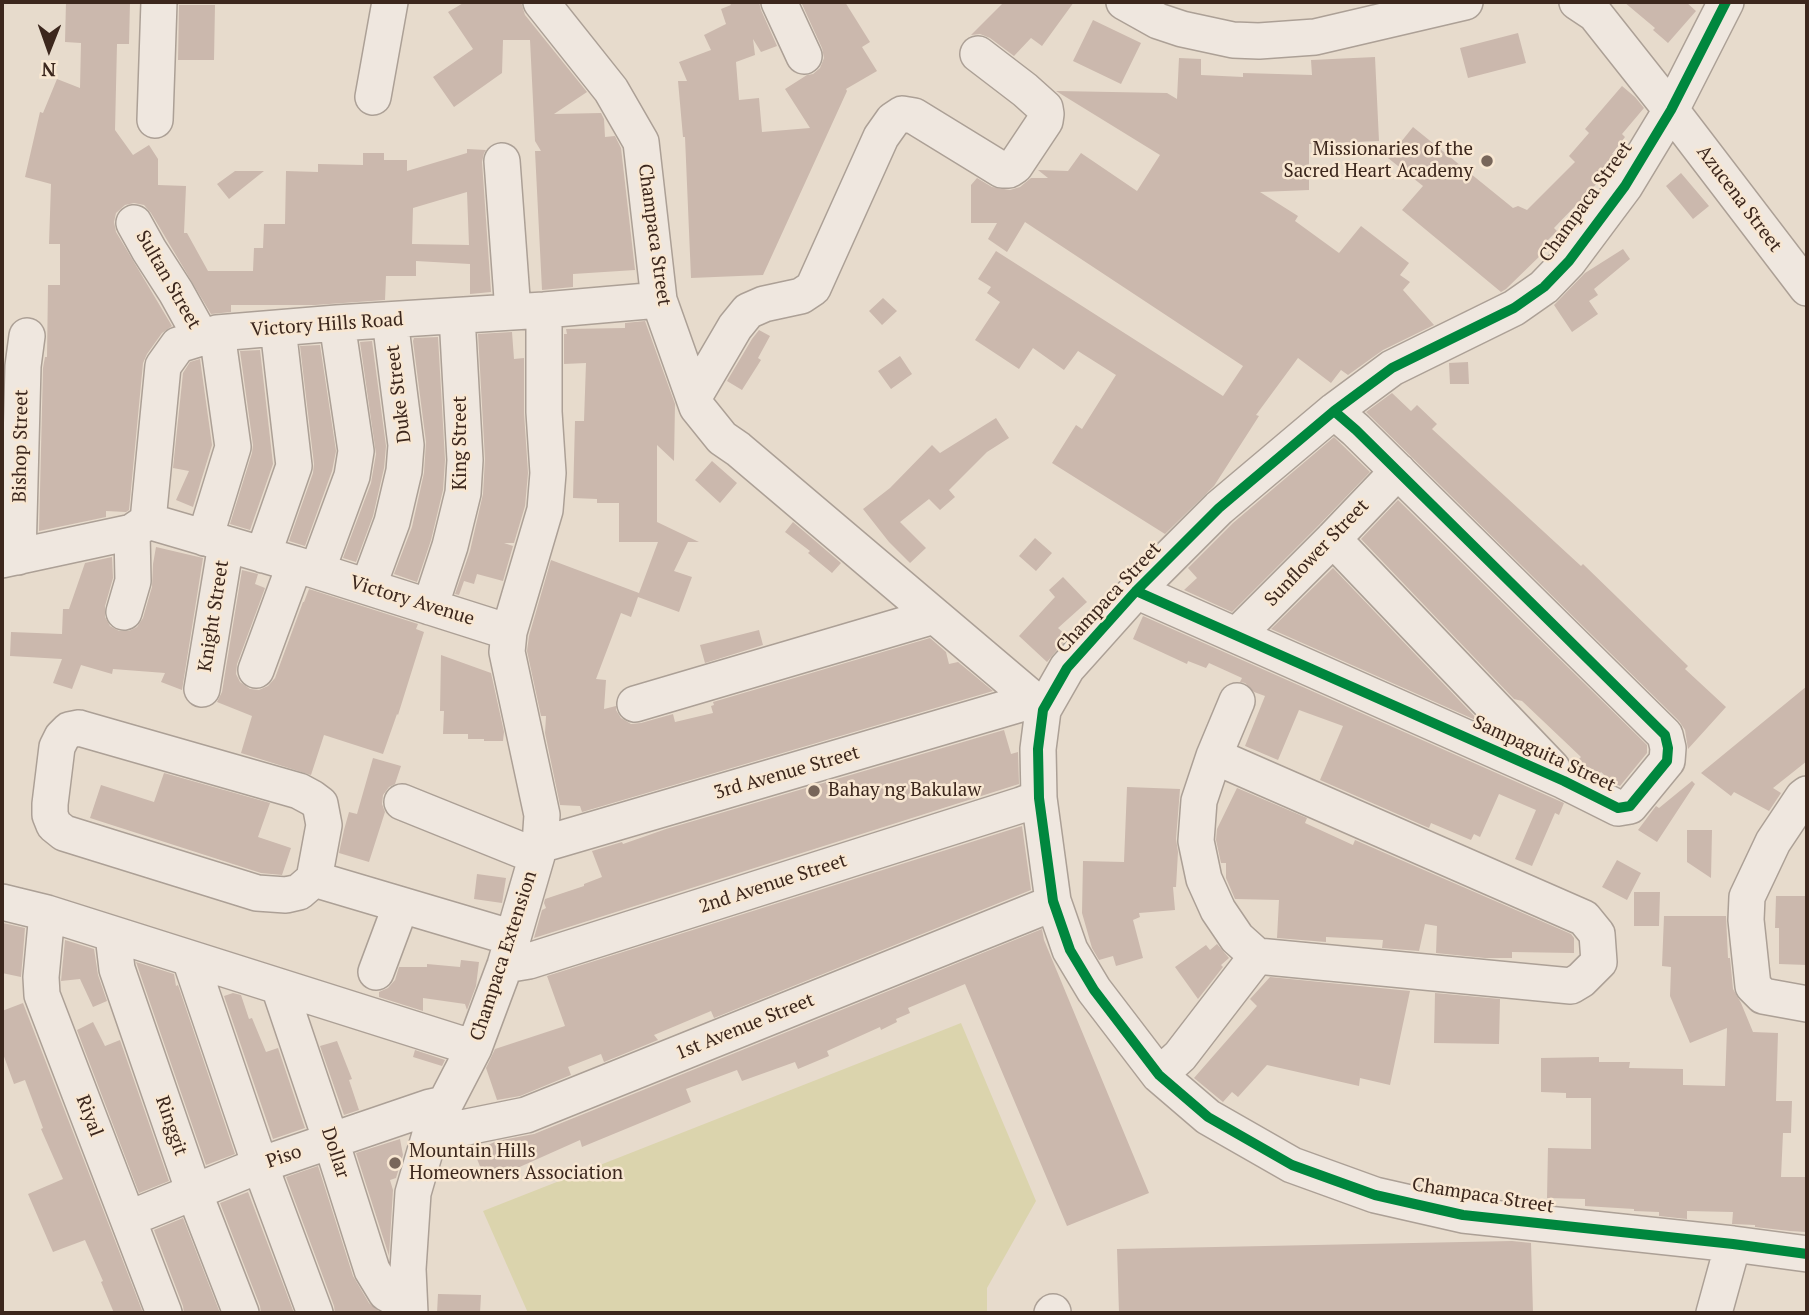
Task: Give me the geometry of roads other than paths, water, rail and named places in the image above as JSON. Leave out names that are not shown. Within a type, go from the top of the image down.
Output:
[{"type":"street","points":[[155,120],[159,2]]},
{"type":"street","points":[[373,97],[390,2]]},
{"type":"street","name":"Champaca Street","points":[[541,2],[611,90],[641,142],[659,300],[697,408],[722,438],[1039,705]]},
{"type":"street","points":[[779,2],[804,56]]},
{"type":"street","points":[[1124,2],[1158,21],[1182,29],[1233,40],[1259,41],[1315,37],[1431,6],[1465,2]]},
{"type":"street","name":"Azucena Street","points":[[1577,2],[1595,14],[1807,288]]},
{"type":"street","name":"Champaca Street","points":[[1726,2],[1671,110],[1625,186],[1569,261],[1544,287],[1514,307],[1392,368],[1334,411],[1219,508],[1136,591],[1067,668],[1039,705],[1040,798],[1053,901],[1070,950],[1094,990],[1160,1075],[1208,1117],[1292,1165],[1375,1195],[1463,1214],[1807,1254]]},
{"type":"street","points":[[694,397],[735,327],[748,311],[764,304],[801,296],[813,288],[881,137],[893,120],[902,114],[914,116],[1002,170],[1015,166],[1045,121],[1045,108],[978,54]]},
{"type":"street","points":[[502,161],[544,412],[548,473],[545,510],[509,632]]},
{"type":"street","name":"Sultan Street","points":[[134,222],[176,292],[209,335]]},
{"type":"street","name":"Victory Hills Road","points":[[140,526],[163,366],[178,345],[209,335],[278,328],[659,300]]},
{"type":"street","name":"King Street","points":[[430,607],[450,546],[463,493],[465,460],[457,316]]},
{"type":"street","name":"Duke Street","points":[[368,587],[392,522],[404,471],[406,445],[390,320]]},
{"type":"street","points":[[256,670],[292,563],[352,476],[356,451],[338,323]]},
{"type":"street","points":[[278,328],[294,466],[292,563]]},
{"type":"street","name":"Knight Street","points":[[202,689],[215,541],[233,447],[209,335]]},
{"type":"street","name":"Bishop Street","points":[[10,558],[27,337]]},
{"type":"street","name":"Sampaguita Street","points":[[1136,591],[1564,780],[1618,808],[1630,806],[1667,761],[1665,735],[1334,411]]},
{"type":"street","name":"Sunflower Street","points":[[1237,635],[1398,471]]},
{"type":"street","points":[[124,612],[133,581],[140,526]]},
{"type":"street","name":"Victory Avenue","points":[[10,558],[140,526],[215,541],[292,563],[509,632]]},
{"type":"street","points":[[1333,539],[1564,780]]},
{"type":"street","points":[[635,704],[934,617]]},
{"type":"street","name":"Champaca Extension","points":[[395,1306],[408,1269],[413,1193],[437,1118],[474,1048],[509,952],[538,851],[542,815],[507,652],[509,632]]},
{"type":"street","points":[[1214,756],[1584,918],[1597,934],[1598,962],[1581,981],[1571,986],[1257,956],[1237,938],[1218,910],[1204,879],[1196,842],[1199,801],[1214,756],[1237,701]]},
{"type":"street","name":"3rd Avenue Street","points":[[538,851],[1039,705]]},
{"type":"street","points":[[79,728],[299,791],[312,798],[320,804],[324,825],[314,879],[299,892],[286,895],[257,893],[64,832],[54,825],[50,815],[57,747],[62,737],[69,730],[79,728]]},
{"type":"street","points":[[1807,794],[1773,842],[1747,897],[1746,920],[1753,986],[1763,996],[1807,1004]]},
{"type":"street","name":"2nd Avenue Street","points":[[509,952],[529,961],[1040,798]]},
{"type":"street","points":[[402,802],[538,851]]},
{"type":"street","points":[[314,879],[401,905],[509,952]]},
{"type":"street","name":"1st Avenue Street","points":[[437,1118],[462,1128],[526,1115],[1053,901]]},
{"type":"street","points":[[2,902],[47,913],[474,1048]]},
{"type":"street","points":[[376,972],[401,905]]},
{"type":"street","name":"Riyal","points":[[47,913],[41,977],[43,995],[164,1313]]},
{"type":"street","name":"Ringgit","points":[[113,935],[117,969],[194,1192],[241,1313]]},
{"type":"street","points":[[1160,1075],[1181,1056],[1257,956]]},
{"type":"street","points":[[190,959],[260,1166],[315,1313]]},
{"type":"street","name":"Dollar","points":[[279,987],[372,1270],[395,1306]]},
{"type":"street","name":"Piso","points":[[128,1219],[260,1166],[430,1107],[437,1118]]},
{"type":"street","points":[[1714,1313],[1733,1244]]},
{"type":"place","name":"Missionaries of the Sacred Heart Academy","points":[[1487,161]]},
{"type":"place","name":"Bahay ng Bakulaw","points":[[814,791]]},
{"type":"place","name":"Mountain Hills Homeowners Association","points":[[395,1163]]}]
